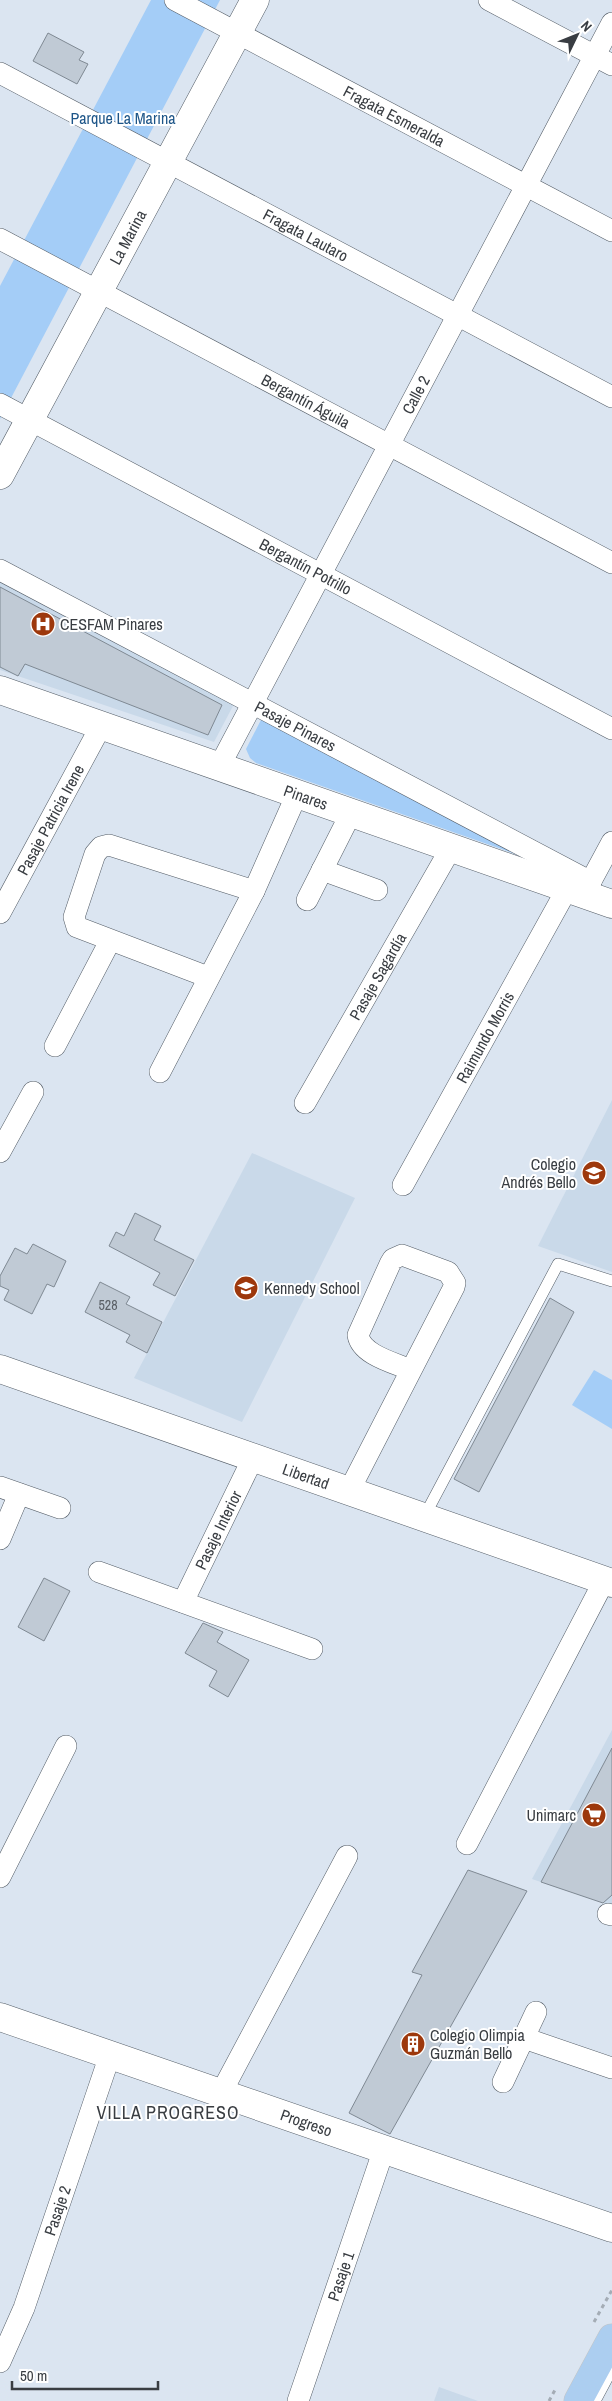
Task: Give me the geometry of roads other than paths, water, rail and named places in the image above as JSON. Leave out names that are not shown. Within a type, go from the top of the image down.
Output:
[{"type":"main road","points":[[578,2401],[612,2338]]},
{"type":"street","name":"Fragata Esmeralda","points":[[175,0],[612,232]]},
{"type":"street","name":"La Marina","points":[[0,475],[255,0]]},
{"type":"street","points":[[489,0],[603,61]]},
{"type":"street","name":"Calle 2","points":[[219,767],[526,186],[603,61],[612,23]]},
{"type":"street","name":"Fragata Lautaro","points":[[0,73],[612,397]]},
{"type":"street","name":"Bergantín Águila","points":[[0,239],[612,563]]},
{"type":"street","name":"Bergantín Potrillo","points":[[0,404],[612,729]]},
{"type":"street","name":"Pasaje Pinares","points":[[0,570],[252,703],[581,888]]},
{"type":"street","name":"Pinares","points":[[0,690],[451,848],[581,888],[612,904]]},
{"type":"street","name":"Pasaje Patricia Irene","points":[[0,913],[102,726]]},
{"type":"street","points":[[160,1072],[254,891],[297,794]]},
{"type":"street","points":[[307,900],[351,813]]},
{"type":"street","name":"Raimundo Morris","points":[[403,1186],[581,888],[612,842]]},
{"type":"street","points":[[208,977],[79,930],[73,920],[95,854],[101,847],[109,845],[254,891]]},
{"type":"street","name":"Pasaje Sagardía","points":[[305,1104],[451,848]]},
{"type":"street","points":[[322,870],[376,890]]},
{"type":"street","points":[[55,1046],[110,941]]},
{"type":"street","points":[[0,1152],[33,1092]]},
{"type":"street","points":[[349,1491],[411,1370],[455,1283],[448,1272],[402,1255],[393,1259],[390,1264],[358,1335],[358,1340],[365,1349],[411,1370]]},
{"type":"street","name":"Libertad","points":[[0,1369],[608,1582]]},
{"type":"street","name":"Pasaje Interior","points":[[183,1602],[253,1458]]},
{"type":"street","points":[[0,1539],[10,1490],[60,1508]]},
{"type":"street","points":[[99,1572],[312,1650]]},
{"type":"street","points":[[467,1844],[608,1582]]},
{"type":"street","points":[[0,1877],[66,1746]]},
{"type":"street","points":[[221,2093],[347,1856]]},
{"type":"street","points":[[503,2082],[536,2012]]},
{"type":"street","name":"Progreso","points":[[0,2017],[612,2228]]},
{"type":"street","points":[[524,2038],[612,2068]]},
{"type":"street","name":"Pasaje 2","points":[[0,2362],[24,2308],[110,2055]]},
{"type":"street","name":"Pasaje 1","points":[[298,2401],[384,2149]]},
{"type":"lane","points":[[424,1517],[558,1264],[612,1281]]},
{"type":"lane","points":[[595,2401],[612,2369]]},
{"type":"place","name":"CESFAM Pinares","points":[[43,624]]},
{"type":"place","name":"Colegio Andrés Bello","points":[[594,1173]]},
{"type":"place","name":"Kennedy School","points":[[246,1288]]},
{"type":"place","name":"Unimarc","points":[[594,1815]]},
{"type":"place","name":"Colegio Olimpia Guzmán Bello","points":[[413,2044]]},
{"type":"district","name":"VILLA PROGRESO","points":[[168,2113]]},
{"type":"park label","name":"Parque La Marina","points":[[123,118]]}]
